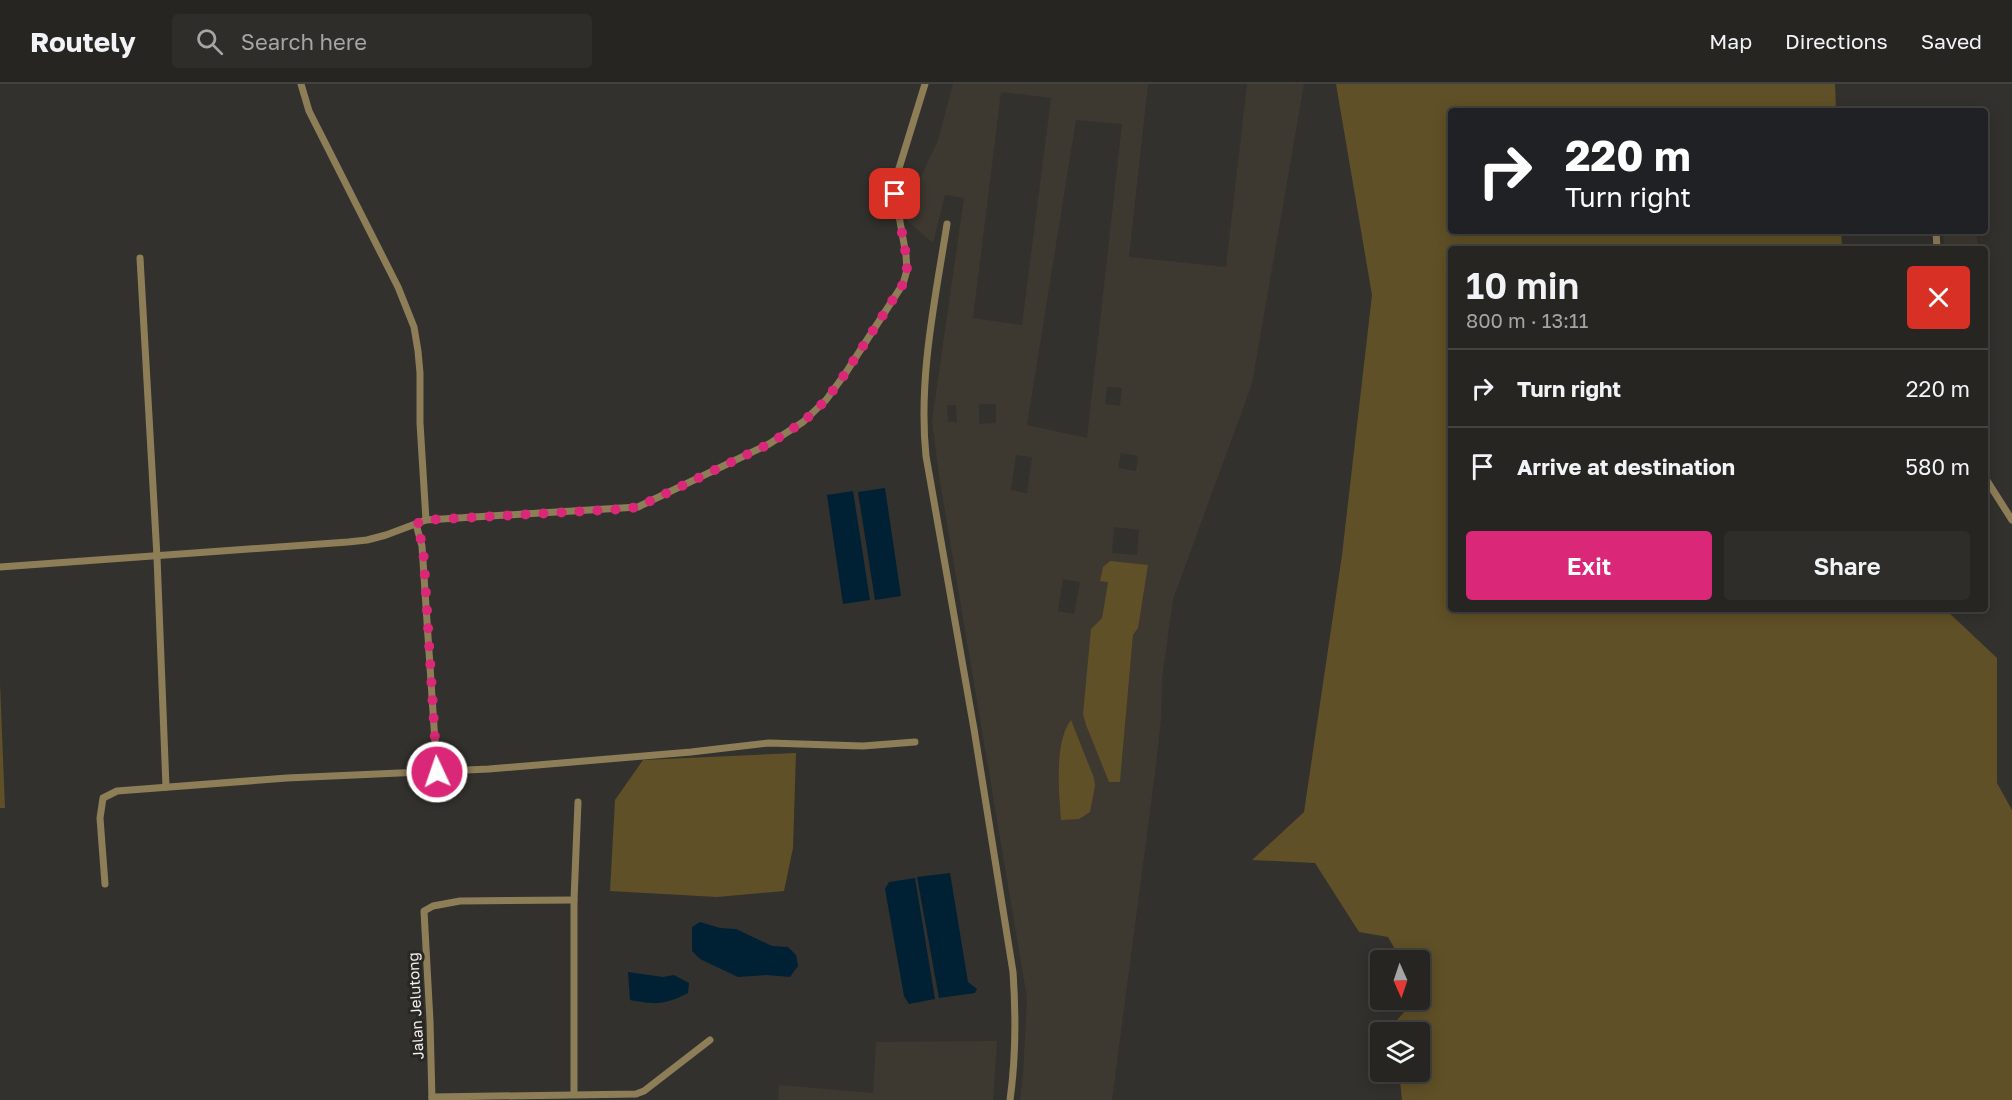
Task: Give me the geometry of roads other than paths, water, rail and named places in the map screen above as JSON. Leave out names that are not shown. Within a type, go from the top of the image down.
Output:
[{"type":"street","points":[[301,84],[309,111],[398,287],[414,327],[418,351],[426,520]]},
{"type":"street","points":[[0,567],[367,540],[426,520],[638,507],[769,444],[803,422],[826,400],[903,284],[907,270],[897,206],[896,178],[925,84]]},
{"type":"street","points":[[947,224],[927,369],[923,432],[1013,972],[1015,1046],[1010,1100]]},
{"type":"street","points":[[140,258],[166,786]]},
{"type":"street","points":[[1988,482],[2012,520]]},
{"type":"street","points":[[416,524],[423,546],[437,772]]},
{"type":"street","points":[[105,884],[100,819],[103,798],[117,791],[291,778],[437,772],[679,753],[769,743],[863,746],[915,742]]},
{"type":"street","points":[[574,1094],[574,900],[578,802]]},
{"type":"street","name":"Jalan Jelutong","points":[[432,1099],[424,910],[460,901],[574,900]]},
{"type":"street","points":[[432,1099],[574,1094],[628,1095],[644,1091],[710,1040]]},
{"type":"water","points":[[885,488],[901,596],[875,600],[858,492]]},
{"type":"water","points":[[853,491],[870,600],[843,604],[827,495]]},
{"type":"water","points":[[950,873],[968,982],[977,989],[975,993],[939,998],[917,877]]},
{"type":"water","points":[[915,878],[935,999],[909,1004],[904,996],[885,889],[889,882]]},
{"type":"water","points":[[700,922],[720,928],[736,929],[772,946],[788,947],[796,955],[798,966],[790,977],[766,975],[738,977],[700,959],[692,951],[692,927]]},
{"type":"water","points":[[628,972],[663,977],[674,975],[689,983],[688,993],[660,1003],[630,1000]]}]
